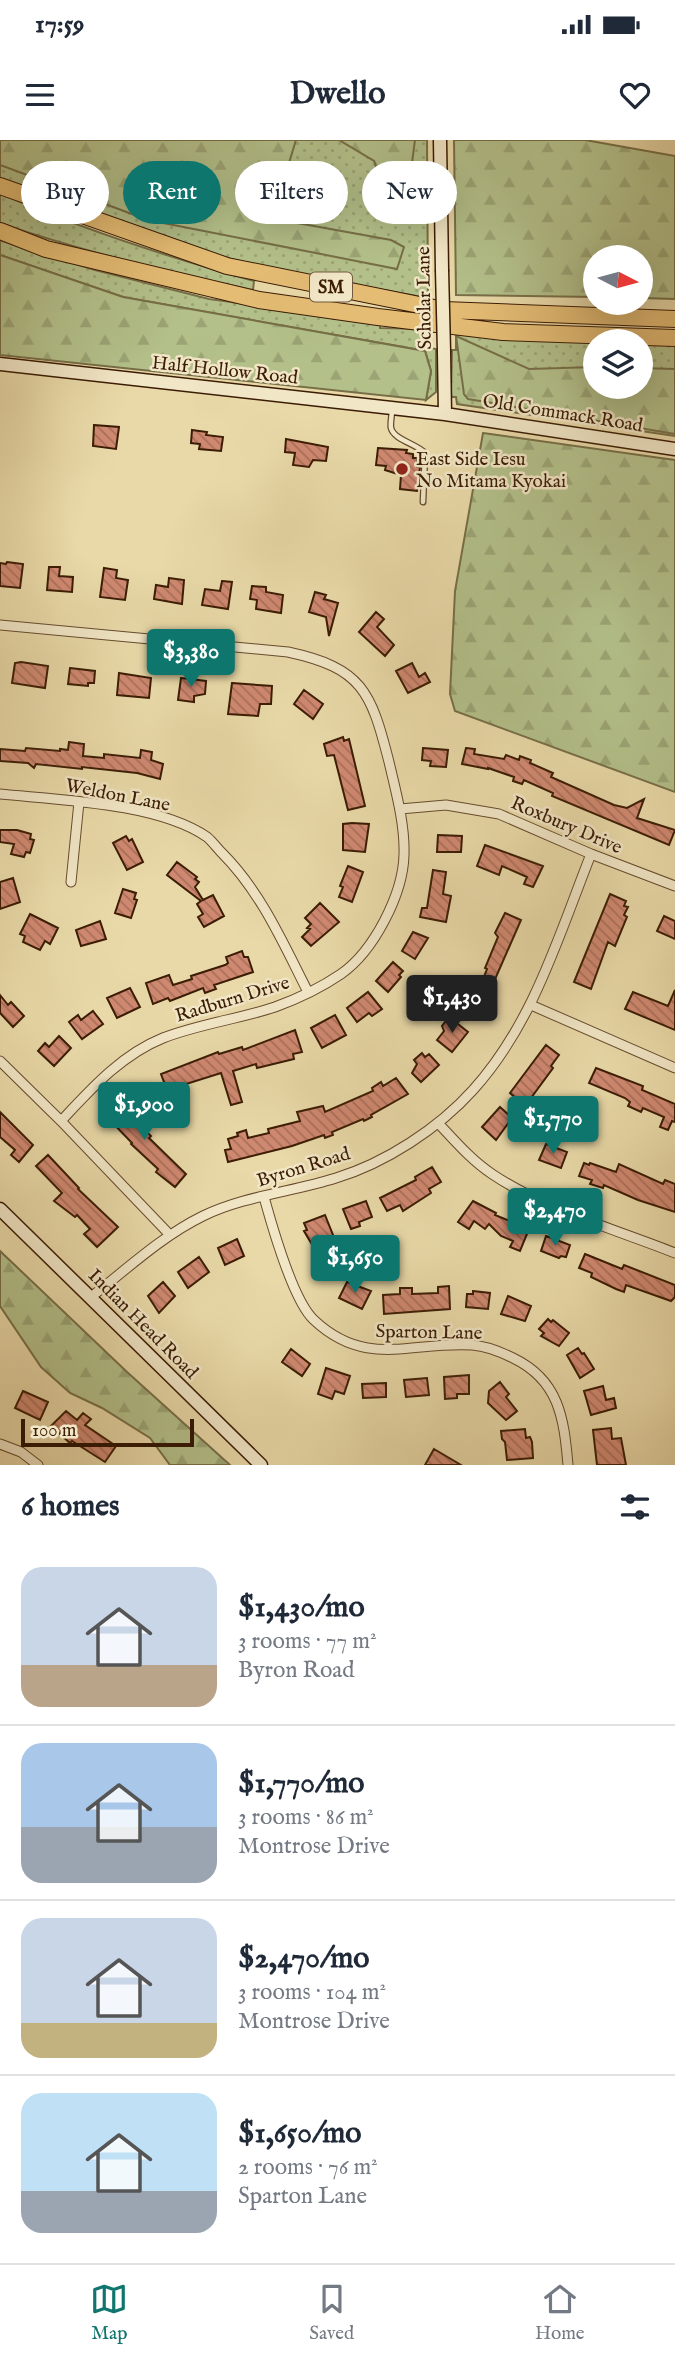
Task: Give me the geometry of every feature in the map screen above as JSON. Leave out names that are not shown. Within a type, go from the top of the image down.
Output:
[{"type":"highway","name":"SM","points":[[0,186],[227,266],[430,308],[675,319]]},
{"type":"highway","name":"SM","points":[[0,231],[46,249],[259,300],[503,332],[675,338]]},
{"type":"street","name":"Scholar Lane","points":[[440,140],[445,414]]},
{"type":"street","name":"Half Hollow Road","points":[[0,364],[445,414]]},
{"type":"street","name":"Old Commack Road","points":[[445,414],[675,449]]},
{"type":"street","name":"Radburn Drive","points":[[0,625],[288,652],[321,659],[350,675],[371,700],[400,809],[404,856],[396,895],[373,941],[343,973],[276,1006],[162,1039],[112,1068],[61,1121]]},
{"type":"street","name":"Weldon Lane","points":[[0,794],[79,802],[165,818],[207,838],[243,874],[273,923],[308,992]]},
{"type":"street","points":[[71,882],[79,802]]},
{"type":"street","name":"Roxbury Drive","points":[[400,809],[446,805],[499,814],[591,854],[675,886]]},
{"type":"street","name":"Byron Road","points":[[91,1297],[170,1235],[203,1216],[338,1178],[389,1155],[438,1123],[473,1091],[499,1058],[531,1005],[591,854]]},
{"type":"street","points":[[531,1005],[675,1069]]},
{"type":"street","points":[[0,1061],[170,1235]]},
{"type":"street","points":[[438,1123],[463,1151],[509,1185],[675,1253]]},
{"type":"street","name":"Sparton Lane","points":[[264,1197],[276,1243],[312,1319],[332,1335],[356,1347],[383,1351],[472,1345],[502,1352],[527,1364],[545,1380],[559,1407],[566,1437],[568,1465]]},
{"type":"street","name":"Indian Head Road","points":[[0,1209],[261,1465]]},
{"type":"street","points":[[0,1444],[21,1452],[38,1465]]},
{"type":"lane","points":[[392,408],[391,429],[395,435],[425,453],[423,502]]},
{"type":"green space","points":[[0,140],[427,140],[427,161],[362,161],[362,224],[428,224],[428,298],[283,272],[215,255],[127,224],[221,224],[221,161],[123,161],[123,222],[109,218],[109,161],[21,161],[21,186],[0,179]]},
{"type":"green space","points":[[0,140],[296,140],[290,161],[235,161],[235,224],[303,224],[391,240],[404,247],[397,269],[168,224],[221,224],[221,161],[123,161],[123,211],[109,206],[109,161],[21,161],[21,173],[0,165]]},
{"type":"green space","points":[[339,140],[415,140],[412,161],[374,161]]},
{"type":"green space","points":[[454,140],[585,140],[675,156],[675,299],[653,298],[653,245],[583,245],[583,297],[456,295],[457,161],[454,161]]},
{"type":"green space","points":[[0,193],[21,202],[21,224],[76,224],[125,242],[254,281],[253,290],[125,261],[0,223]]},
{"type":"green space","points":[[0,240],[95,270],[209,299],[380,323],[380,328],[429,329],[430,348],[436,349],[436,392],[426,400],[431,371],[425,351],[123,297],[0,255]]},
{"type":"green space","points":[[0,255],[123,297],[425,351],[431,371],[426,400],[0,355]]},
{"type":"green space","points":[[456,331],[583,341],[583,399],[653,399],[653,344],[675,345],[675,436],[457,404],[456,397],[451,397],[452,350],[456,350]]},
{"type":"green space","points":[[456,336],[529,369],[583,367],[583,399],[653,399],[653,368],[675,369],[675,434],[468,399],[464,394]]},
{"type":"green space","points":[[483,433],[675,460],[675,792],[455,711],[450,694],[455,591]]},
{"type":"green space","points":[[0,1251],[230,1465],[170,1465],[150,1438],[102,1408],[70,1393],[41,1367],[0,1306]]},
{"type":"building","points":[[94,425],[119,427],[116,449],[93,446]]},
{"type":"building","points":[[192,430],[223,437],[221,451],[199,449],[200,444],[191,443]]},
{"type":"building","points":[[286,439],[328,447],[326,461],[313,460],[309,467],[293,465],[295,453],[285,452]]},
{"type":"building","name":"East Side Iesu No Mitama Kyokai","points":[[378,448],[407,450],[406,453],[417,458],[417,467],[420,467],[417,491],[400,489],[401,475],[385,470],[386,466],[376,465]]},
{"type":"building","points":[[0,563],[23,564],[20,588],[0,586]]},
{"type":"building","points":[[49,567],[60,567],[59,576],[73,577],[72,592],[47,590]]},
{"type":"building","points":[[104,568],[117,570],[116,578],[128,580],[125,600],[100,597]]},
{"type":"building","points":[[169,578],[184,580],[182,604],[154,599],[156,585],[168,587]]},
{"type":"building","points":[[222,581],[232,582],[228,609],[202,605],[205,589],[220,591]]},
{"type":"building","points":[[252,586],[266,587],[266,592],[283,595],[281,613],[256,609],[257,600],[250,599]]},
{"type":"building","points":[[315,592],[326,595],[324,599],[338,603],[329,636],[326,617],[309,612]]},
{"type":"building","points":[[376,612],[384,619],[377,627],[394,645],[385,656],[359,632]]},
{"type":"building","points":[[15,663],[48,666],[45,688],[12,683]]},
{"type":"building","points":[[412,663],[419,677],[425,673],[430,682],[408,693],[396,671]]},
{"type":"building","points":[[70,668],[95,671],[94,683],[88,683],[88,686],[68,684]]},
{"type":"building","points":[[119,673],[151,678],[149,698],[117,695]]},
{"type":"building","points":[[181,678],[206,681],[205,694],[194,696],[194,702],[178,700]]},
{"type":"building","points":[[232,683],[272,686],[271,704],[260,704],[258,716],[228,714]]},
{"type":"building","points":[[304,690],[323,704],[313,719],[294,704]]},
{"type":"building","points":[[343,737],[344,741],[349,739],[365,806],[348,810],[334,755],[327,756],[324,744]]},
{"type":"building","points":[[69,742],[84,744],[83,756],[104,758],[104,754],[140,758],[141,750],[152,752],[151,760],[163,764],[160,779],[137,773],[36,764],[34,768],[28,763],[0,761],[0,749],[60,751],[68,750]]},
{"type":"building","points":[[423,748],[448,750],[446,767],[430,766],[431,761],[422,760]]},
{"type":"building","points":[[466,748],[475,749],[474,754],[504,759],[506,755],[519,760],[520,756],[531,760],[530,763],[553,773],[551,777],[614,805],[627,808],[644,799],[637,818],[675,830],[669,845],[552,796],[553,793],[524,780],[522,784],[513,781],[514,777],[488,768],[462,764]]},
{"type":"building","points":[[343,824],[369,824],[365,852],[343,850]]},
{"type":"building","points":[[0,830],[17,830],[31,834],[30,839],[34,840],[30,853],[26,852],[24,857],[11,854],[14,844],[0,842]]},
{"type":"building","points":[[438,835],[462,836],[461,852],[437,852]]},
{"type":"building","points":[[126,836],[129,841],[132,839],[143,862],[127,870],[113,843]]},
{"type":"building","points":[[485,845],[543,866],[533,887],[524,884],[527,877],[502,866],[499,875],[477,866]]},
{"type":"building","points":[[177,862],[197,877],[195,879],[199,882],[195,887],[203,900],[213,895],[224,916],[204,927],[198,917],[203,914],[197,904],[201,901],[167,875]]},
{"type":"building","points":[[348,866],[363,872],[352,902],[339,897],[343,887],[340,886]]},
{"type":"building","points":[[433,870],[446,872],[443,894],[451,896],[446,922],[420,917],[422,908],[427,908]]},
{"type":"building","points":[[13,878],[20,902],[0,909],[0,882]]},
{"type":"building","points":[[123,889],[136,893],[134,899],[137,900],[131,918],[115,913]]},
{"type":"building","points":[[610,894],[626,901],[624,906],[628,907],[624,915],[627,917],[615,946],[608,942],[591,989],[574,982]]},
{"type":"building","points":[[320,903],[339,922],[311,946],[302,937],[311,924],[305,918]]},
{"type":"building","points":[[505,913],[521,920],[489,993],[492,995],[488,1002],[484,1000],[476,1016],[456,1005],[469,984],[479,989],[498,937],[495,933]]},
{"type":"building","points":[[30,914],[58,928],[50,944],[45,941],[40,950],[23,942],[25,936],[20,934]]},
{"type":"building","points":[[664,916],[675,921],[675,939],[657,931]]},
{"type":"building","points":[[100,921],[106,939],[81,946],[76,930]]},
{"type":"building","points":[[413,932],[428,938],[415,959],[402,951]]},
{"type":"building","points":[[242,951],[244,957],[248,957],[253,972],[214,985],[216,989],[205,993],[203,988],[170,1001],[168,998],[153,1004],[146,983],[169,975],[173,985],[192,979],[191,976],[225,965],[228,963],[226,957]]},
{"type":"building","points":[[393,962],[403,971],[388,992],[376,981]]},
{"type":"building","points":[[130,988],[140,1007],[117,1018],[107,998]]},
{"type":"building","points":[[675,990],[675,1030],[625,1009],[633,992],[668,1006]]},
{"type":"building","points":[[368,992],[382,1009],[372,1016],[369,1013],[357,1022],[347,1008]]},
{"type":"building","points":[[0,995],[8,1005],[11,1002],[24,1016],[13,1027],[0,1013]]},
{"type":"building","points":[[93,1011],[103,1024],[82,1039],[69,1022],[78,1015],[81,1020]]},
{"type":"building","points":[[335,1015],[346,1035],[322,1048],[311,1028]]},
{"type":"building","points":[[449,1017],[468,1032],[452,1052],[437,1040]]},
{"type":"building","points":[[295,1030],[302,1052],[293,1054],[294,1059],[257,1068],[256,1064],[233,1071],[242,1102],[231,1105],[221,1073],[167,1090],[161,1074],[218,1052],[219,1054],[242,1047],[243,1050]]},
{"type":"building","points":[[59,1036],[71,1048],[54,1066],[38,1051],[45,1043],[49,1047]]},
{"type":"building","points":[[546,1045],[559,1055],[551,1066],[553,1068],[525,1106],[510,1093]]},
{"type":"building","points":[[422,1053],[425,1057],[429,1054],[439,1065],[421,1082],[412,1073],[417,1064],[414,1060]]},
{"type":"building","points":[[596,1068],[643,1086],[642,1090],[675,1104],[675,1122],[672,1121],[668,1130],[660,1127],[664,1117],[643,1108],[641,1112],[628,1106],[630,1102],[625,1098],[589,1083]]},
{"type":"building","points":[[396,1078],[408,1094],[364,1121],[363,1119],[332,1132],[333,1135],[325,1138],[324,1135],[228,1162],[225,1150],[231,1149],[228,1139],[238,1136],[237,1133],[246,1130],[248,1138],[269,1133],[268,1129],[300,1121],[297,1112],[323,1106],[325,1112],[373,1091],[372,1088],[381,1082],[383,1086]]},
{"type":"building","points":[[121,1099],[140,1116],[135,1121],[151,1136],[149,1138],[186,1174],[175,1187],[156,1172],[158,1169],[108,1118],[107,1114]]},
{"type":"building","points":[[500,1107],[512,1118],[496,1140],[482,1127]]},
{"type":"building","points":[[0,1112],[33,1145],[19,1162],[11,1155],[15,1150],[0,1137]]},
{"type":"building","points":[[546,1144],[567,1152],[561,1168],[539,1160]]},
{"type":"building","points":[[48,1155],[78,1189],[118,1227],[97,1247],[84,1234],[90,1229],[77,1215],[75,1217],[54,1201],[62,1193],[36,1166]]},
{"type":"building","points":[[584,1163],[616,1172],[619,1164],[663,1184],[665,1180],[675,1184],[675,1212],[604,1185],[603,1188],[590,1184],[592,1180],[579,1176]]},
{"type":"building","points":[[432,1167],[441,1182],[429,1189],[431,1193],[403,1211],[400,1205],[387,1211],[380,1198],[416,1180],[415,1177]]},
{"type":"building","points":[[366,1201],[372,1217],[359,1222],[360,1226],[351,1229],[343,1209]]},
{"type":"building","points":[[473,1201],[496,1213],[495,1215],[529,1229],[520,1251],[510,1247],[513,1241],[501,1236],[489,1224],[485,1229],[474,1221],[469,1229],[458,1222]]},
{"type":"building","points":[[325,1215],[335,1240],[314,1248],[304,1231],[307,1230],[304,1223]]},
{"type":"building","points":[[546,1236],[570,1245],[566,1257],[559,1258],[541,1251]]},
{"type":"building","points":[[237,1239],[244,1256],[225,1265],[218,1248]]},
{"type":"building","points":[[585,1254],[622,1269],[624,1265],[675,1285],[675,1297],[671,1301],[626,1285],[624,1292],[616,1289],[579,1268]]},
{"type":"building","points":[[199,1257],[209,1272],[188,1288],[178,1272]]},
{"type":"building","points":[[163,1282],[175,1296],[159,1313],[148,1296]]},
{"type":"building","points":[[347,1282],[371,1291],[362,1309],[339,1298]]},
{"type":"building","points":[[449,1286],[450,1309],[384,1314],[383,1295],[400,1294],[400,1288],[412,1288],[412,1294],[438,1293],[438,1287]]},
{"type":"building","points":[[473,1291],[490,1293],[488,1309],[466,1307],[467,1294],[473,1294]]},
{"type":"building","points":[[508,1296],[531,1306],[525,1321],[501,1314]]},
{"type":"building","points":[[548,1319],[569,1333],[559,1346],[541,1336],[544,1333],[539,1329]]},
{"type":"building","points":[[578,1348],[594,1369],[580,1378],[567,1355]]},
{"type":"building","points":[[291,1349],[310,1364],[302,1376],[282,1362]]},
{"type":"building","points":[[326,1368],[350,1376],[344,1394],[335,1391],[332,1399],[318,1394]]},
{"type":"building","points":[[469,1375],[469,1394],[457,1394],[457,1398],[445,1399],[444,1377]]},
{"type":"building","points":[[427,1378],[429,1395],[406,1397],[404,1380]]},
{"type":"building","points":[[500,1382],[509,1394],[506,1397],[517,1411],[506,1420],[488,1403],[489,1391]]},
{"type":"building","points":[[386,1383],[386,1397],[363,1398],[362,1384]]},
{"type":"building","points":[[603,1386],[606,1400],[614,1398],[616,1408],[591,1415],[584,1391]]},
{"type":"building","points":[[23,1391],[48,1402],[40,1420],[15,1408]]},
{"type":"building","points":[[66,1411],[77,1420],[83,1413],[91,1419],[85,1425],[116,1446],[105,1462],[72,1441],[70,1443],[51,1426]]},
{"type":"building","points":[[611,1428],[612,1439],[621,1438],[626,1465],[597,1465],[593,1430]]},
{"type":"building","points":[[525,1429],[526,1438],[530,1437],[532,1442],[533,1458],[507,1460],[501,1431]]},
{"type":"building","points":[[434,1449],[461,1465],[425,1465]]},
{"type":"place","name":"East Side Iesu No Mitama Kyokai","points":[[402,469]]}]
